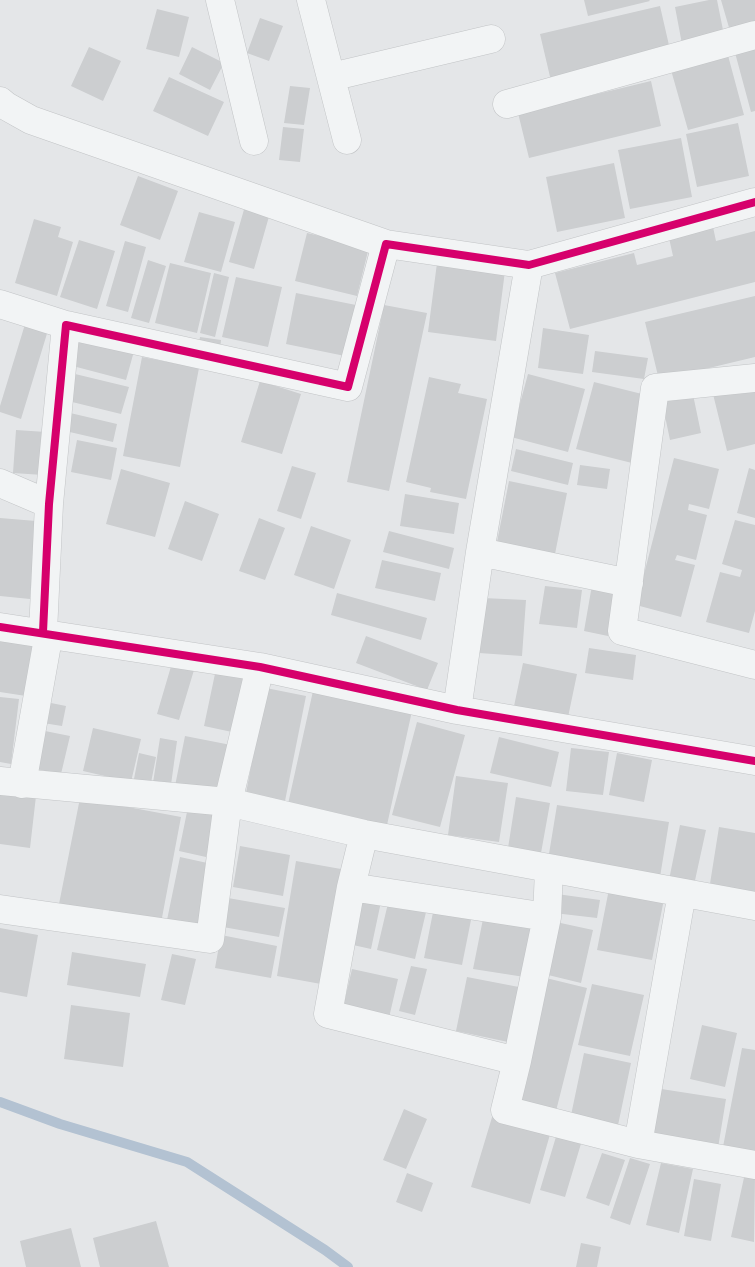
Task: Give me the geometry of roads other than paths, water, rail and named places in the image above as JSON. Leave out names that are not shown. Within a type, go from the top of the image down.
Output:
[{"type":"street","points":[[311,0],[347,140]]},
{"type":"street","points":[[225,1],[254,142]]},
{"type":"street","points":[[507,104],[755,35]]},
{"type":"street","points":[[331,77],[491,39]]},
{"type":"street","points":[[0,101],[31,120],[386,244],[529,265],[755,202]]},
{"type":"street","points":[[0,304],[66,325],[348,387],[386,244]]},
{"type":"street","points":[[457,710],[480,552],[529,265]]},
{"type":"street","points":[[66,325],[49,504],[46,633],[11,783],[228,802],[364,834],[755,906]]},
{"type":"street","points":[[755,378],[655,388],[622,631],[755,665]]},
{"type":"street","points":[[0,483],[49,504]]},
{"type":"street","points":[[480,552],[629,583]]},
{"type":"street","points":[[0,627],[260,667],[457,710],[755,760]]},
{"type":"street","points":[[0,909],[210,938],[228,802],[260,667]]},
{"type":"street","points":[[364,834],[351,887],[328,1014],[517,1061]]},
{"type":"street","points":[[549,869],[547,917],[505,1110],[638,1144],[755,1165]]},
{"type":"street","points":[[351,887],[547,917]]},
{"type":"street","points":[[638,1144],[682,893]]},
{"type":"waterway","points":[[0,1102],[60,1124],[187,1162],[325,1250],[348,1267]]}]
